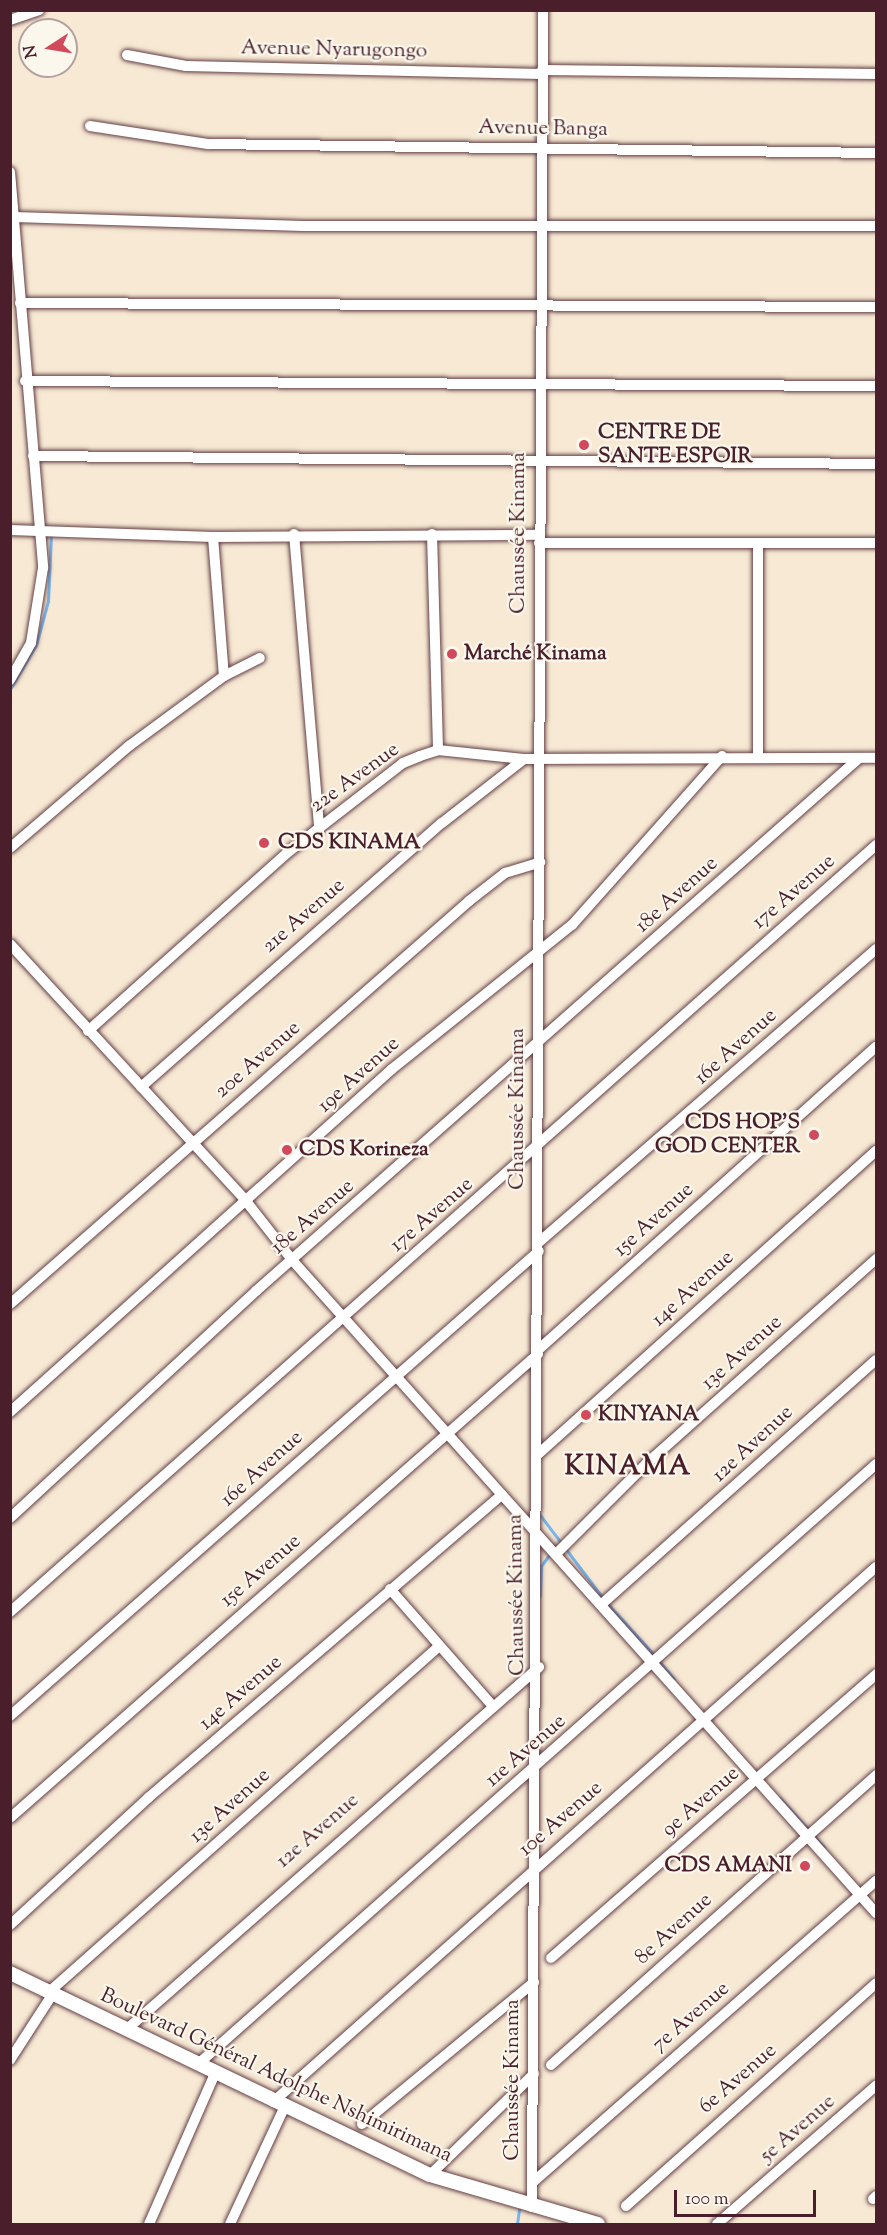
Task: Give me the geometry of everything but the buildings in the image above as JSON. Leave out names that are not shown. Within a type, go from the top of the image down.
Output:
[{"type":"main road","name":"Boulevard Général Adolphe Nshimirimana","points":[[10,1973],[279,2105],[430,2175],[598,2224]]},
{"type":"street","points":[[10,20],[39,10]]},
{"type":"street","name":"Chaussée Kinama","points":[[532,2206],[535,1768],[538,1667],[535,1526],[539,1247],[536,1048],[540,951],[537,386],[543,10]]},
{"type":"street","name":"Avenue Nyarugongo","points":[[127,56],[186,66],[542,72],[876,74]]},
{"type":"street","name":"Avenue Banga","points":[[90,126],[208,144],[876,153]]},
{"type":"street","points":[[10,172],[25,381],[40,532],[39,612],[10,680]]},
{"type":"street","points":[[14,217],[303,226],[540,224],[876,226]]},
{"type":"street","points":[[20,303],[340,302],[538,308],[876,307]]},
{"type":"street","points":[[25,381],[537,386],[876,386]]},
{"type":"street","points":[[33,456],[876,464]]},
{"type":"street","points":[[10,530],[213,537],[294,534],[432,534],[758,544],[876,543]]},
{"type":"street","points":[[294,534],[319,828]]},
{"type":"street","points":[[432,534],[438,750]]},
{"type":"street","points":[[213,537],[224,676]]},
{"type":"street","points":[[758,544],[758,757]]},
{"type":"street","points":[[10,848],[111,761],[224,676],[260,658]]},
{"type":"street","name":"22e Avenue","points":[[88,1031],[319,828],[403,763],[438,750],[524,759],[722,756],[876,758]]},
{"type":"street","name":"19e Avenue","points":[[10,1412],[392,1069],[572,925],[722,756]]},
{"type":"street","name":"18e Avenue","points":[[10,1518],[293,1261],[536,1048],[859,758]]},
{"type":"street","name":"21e Avenue","points":[[141,1087],[442,823],[524,759]]},
{"type":"street","name":"17e Avenue","points":[[10,1612],[538,1148],[876,845]]},
{"type":"street","name":"20e Avenue","points":[[10,1304],[469,901],[505,873],[540,862]]},
{"type":"street","points":[[10,944],[246,1201],[293,1261],[400,1375],[502,1495],[559,1550],[863,1893],[876,1913]]},
{"type":"street","name":"16e Avenue","points":[[10,1716],[400,1375],[473,1304],[876,949]]},
{"type":"street","name":"15e Avenue","points":[[10,1818],[451,1433],[876,1047]]},
{"type":"street","name":"14e Avenue","points":[[537,1456],[876,1151]]},
{"type":"street","name":"13e Avenue","points":[[559,1550],[876,1259]]},
{"type":"street","name":"12e Avenue","points":[[605,1602],[876,1360]]},
{"type":"street","name":"11e Avenue","points":[[197,2065],[876,1464]]},
{"type":"street","name":"14e Avenue","points":[[10,1925],[390,1589],[502,1495]]},
{"type":"street","name":"10e Avenue","points":[[279,2105],[536,1868],[876,1567]]},
{"type":"street","points":[[390,1589],[437,1648],[491,1704]]},
{"type":"street","name":"13e Avenue","points":[[10,2060],[51,1994],[437,1648]]},
{"type":"street","name":"12e Avenue","points":[[126,2030],[491,1704],[538,1667]]},
{"type":"street","name":"9e Avenue","points":[[550,1958],[761,1777],[876,1674]]},
{"type":"street","name":"8e Avenue","points":[[551,2065],[876,1775]]},
{"type":"street","name":"7e Avenue","points":[[532,2183],[876,1881]]},
{"type":"street","points":[[362,2124],[534,1982]]},
{"type":"street","name":"6e Avenue","points":[[626,2206],[876,1983]]},
{"type":"street","points":[[149,2224],[215,2073]]},
{"type":"street","points":[[430,2175],[534,2074]]},
{"type":"street","name":"5e Avenue","points":[[717,2224],[876,2086]]},
{"type":"street","points":[[230,2224],[279,2105]]},
{"type":"waterway","points":[[10,689],[36,645],[48,601],[51,535]]},
{"type":"waterway","points":[[540,1515],[603,1598]]},
{"type":"waterway","points":[[540,1596],[541,1566],[549,1555]]},
{"type":"waterway","points":[[607,1603],[655,1656]]},
{"type":"waterway","points":[[659,1661],[674,1679]]},
{"type":"waterway","points":[[780,1798],[824,1847]]},
{"type":"waterway","points":[[517,2224],[519,2209]]},
{"type":"place","name":"CENTRE DE SANTE ESPOIR","points":[[584,445]]},
{"type":"place","name":"Marché Kinama","points":[[452,654]]},
{"type":"place","name":"CDS KINAMA","points":[[264,843]]},
{"type":"place","name":"CDS HOP'S GOD CENTER","points":[[814,1135]]},
{"type":"place","name":"CDS Korineza","points":[[287,1150]]},
{"type":"place","name":"KINYANA","points":[[586,1415]]},
{"type":"place","name":"CDS AMANI","points":[[805,1866]]},
{"type":"district","name":"KINAMA","points":[[628,1468]]}]
